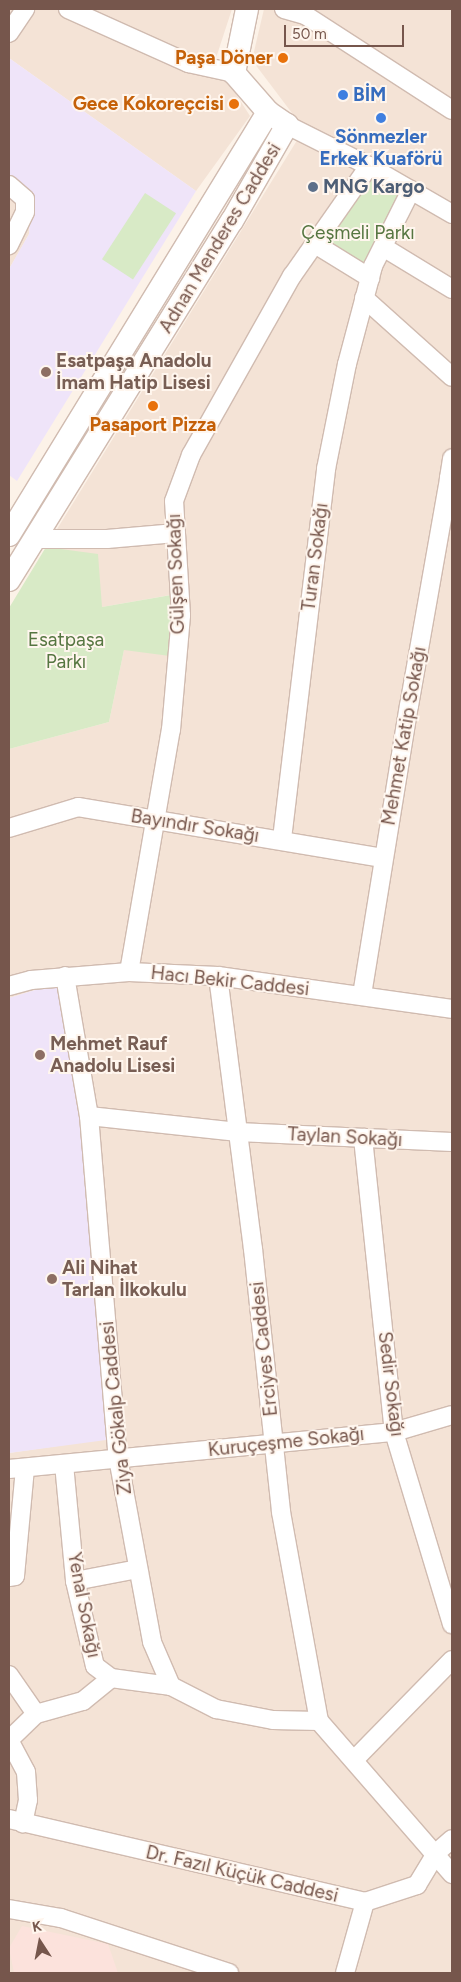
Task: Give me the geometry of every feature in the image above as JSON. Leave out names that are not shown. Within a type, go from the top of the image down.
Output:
[{"type":"street","points":[[9,33],[25,9]]},
{"type":"street","points":[[68,9],[188,63],[234,73],[268,112],[287,125],[370,166],[452,214]]},
{"type":"street","points":[[234,73],[247,9]]},
{"type":"street","points":[[284,9],[305,15],[452,110]]},
{"type":"street","name":"Adnan Menderes Caddesi","points":[[9,535],[268,112]]},
{"type":"street","name":"Adnan Menderes Caddesi","points":[[9,580],[232,221],[287,125]]},
{"type":"street","name":"Gülşen Sokağı","points":[[129,972],[171,730],[181,615],[174,501],[191,455],[292,276],[370,166]]},
{"type":"street","points":[[9,185],[25,199],[25,212],[9,245]]},
{"type":"street","name":"Turan Sokağı","points":[[282,839],[326,469],[370,278],[383,246],[411,190]]},
{"type":"street","points":[[315,244],[370,278]]},
{"type":"street","points":[[383,246],[452,289]]},
{"type":"street","points":[[364,298],[452,377]]},
{"type":"street","name":"Mehmet Katip Sokağı","points":[[362,995],[383,858],[451,478],[452,458]]},
{"type":"street","points":[[36,539],[107,539],[176,533]]},
{"type":"street","name":"Bayındır Sokağı","points":[[9,828],[78,807],[282,839],[383,858]]},
{"type":"street","name":"Hacı Bekir Caddesi","points":[[9,986],[31,980],[65,976],[129,972],[218,976],[452,1009]]},
{"type":"street","name":"Ziya Gökalp Caddesi","points":[[65,976],[89,1116],[118,1458],[152,1642],[171,1686]]},
{"type":"street","name":"Erciyes Caddesi","points":[[218,976],[238,1132],[281,1512],[318,1721]]},
{"type":"street","name":"Taylan Sokağı","points":[[89,1116],[238,1132],[452,1142]]},
{"type":"street","name":"Sedir Sokağı","points":[[363,1138],[394,1432],[452,1624]]},
{"type":"street","name":"Kuruçeşme Sokağı","points":[[17,1469],[394,1432],[452,1415]]},
{"type":"street","name":"Yenal Sokağı","points":[[64,1464],[75,1580],[94,1666],[111,1678],[171,1686],[216,1709],[273,1720],[318,1721]]},
{"type":"street","points":[[9,1577],[15,1576],[17,1469]]},
{"type":"street","points":[[75,1580],[138,1569]]},
{"type":"street","points":[[354,1760],[452,1660]]},
{"type":"street","points":[[9,1674],[36,1714]]},
{"type":"street","points":[[16,1821],[28,1786],[22,1761],[9,1740],[36,1714],[83,1701],[111,1678]]},
{"type":"street","points":[[318,1721],[436,1853],[452,1874]]},
{"type":"street","name":"Dr. Fazıl Küçük Caddesi","points":[[16,1821],[365,1902],[417,1885],[436,1853],[452,1840]]},
{"type":"street","points":[[345,1973],[365,1902]]},
{"type":"street","points":[[9,1909],[61,1918],[201,1969],[229,1973]]},
{"type":"shaded area","points":[[9,9],[232,9],[215,61],[250,116],[196,191],[9,58]]},
{"type":"shaded area","points":[[264,9],[452,9],[452,1973],[9,1973],[9,1453],[106,1439],[58,983],[9,998],[9,749],[109,722],[124,650],[176,594],[102,607],[46,547],[304,129],[252,60]]},
{"type":"shaded area","name":"Esatpaşa Anadolu İmam Hatip Lisesi","points":[[9,58],[196,191],[17,481],[9,475],[9,269],[29,234],[31,197],[9,176]]},
{"type":"shaded area","points":[[9,176],[31,197],[29,234],[9,269]]},
{"type":"shaded area","name":"Ali Nihat Tarlan İlkokulu","points":[[58,983],[83,1112],[106,1440],[9,1453],[9,998]]},
{"type":"shaded area","points":[[22,1926],[108,1944],[118,1973],[14,1973],[9,1948]]},
{"type":"green space","name":"Çeşmeli Parkı","points":[[369,178],[401,198],[368,269],[324,241]]},
{"type":"green space","points":[[145,193],[176,213],[133,279],[102,259]]},
{"type":"green space","name":"Esatpaşa Parkı","points":[[46,547],[98,554],[102,607],[177,594],[170,656],[124,650],[109,722],[9,749],[9,608]]},
{"type":"place","name":"Paşa Döner","points":[[283,58]]},
{"type":"place","name":"BİM","points":[[343,95]]},
{"type":"place","name":"Gece Kokoreçcisi","points":[[234,104]]},
{"type":"place","name":"Sönmezler Erkek Kuaförü","points":[[381,118]]},
{"type":"place","name":"MNG Kargo","points":[[313,187]]},
{"type":"place","name":"Esatpaşa Anadolu İmam Hatip Lisesi","points":[[46,372]]},
{"type":"place","name":"Pasaport Pizza","points":[[153,406]]},
{"type":"place","name":"Mehmet Rauf Anadolu Lisesi","points":[[40,1055]]},
{"type":"place","name":"Ali Nihat Tarlan İlkokulu","points":[[52,1279]]}]
